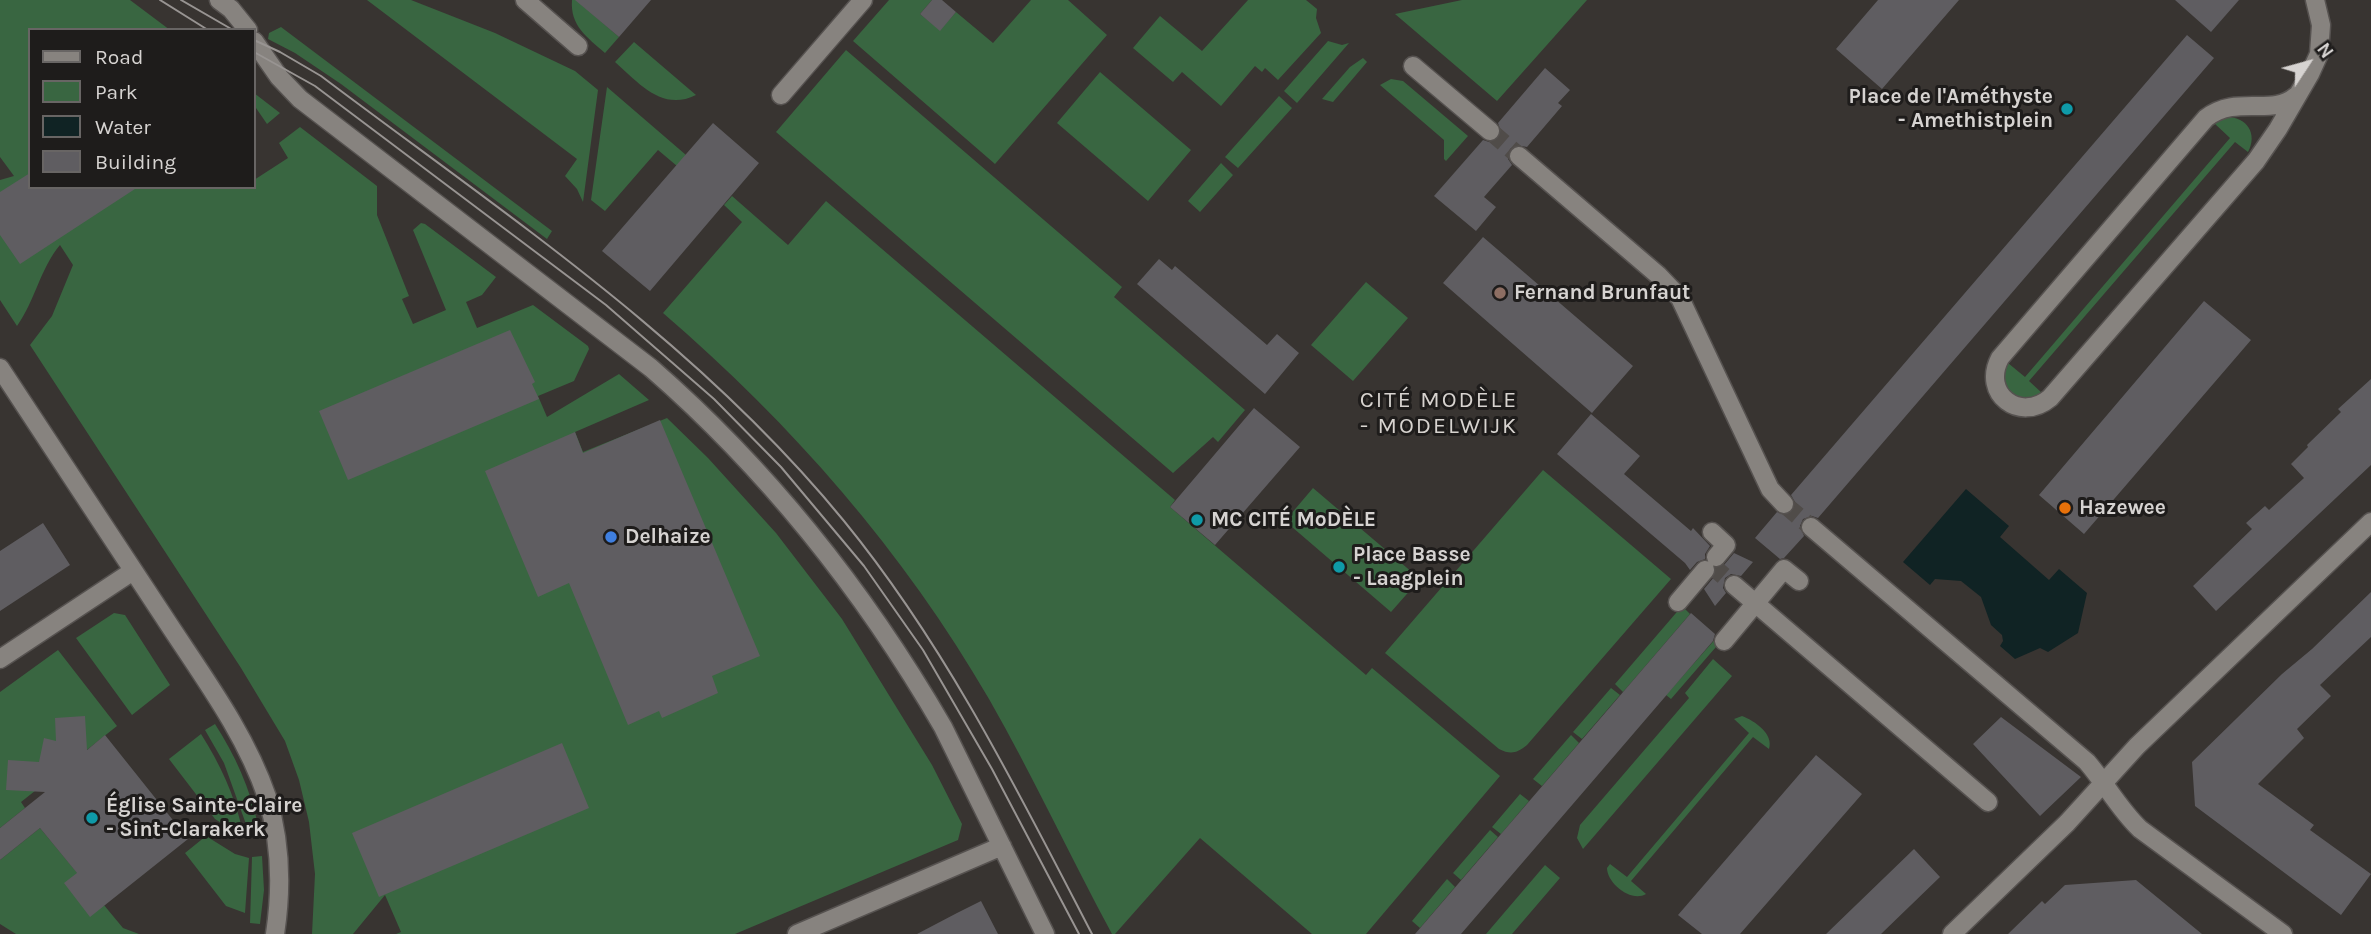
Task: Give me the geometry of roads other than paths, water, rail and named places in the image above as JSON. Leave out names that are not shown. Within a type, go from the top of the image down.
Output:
[{"type":"street","points":[[219,0],[231,9],[246,28]]},
{"type":"street","points":[[525,0],[578,46]]},
{"type":"street","points":[[781,95],[863,0]]},
{"type":"street","points":[[2296,96],[2278,106],[2225,107],[2206,118],[2000,358],[1995,377],[2001,396],[2013,405],[2029,408],[2037,407],[2050,398],[2256,161],[2296,96],[2319,54],[2320,25],[2315,0]]},
{"type":"street","points":[[256,44],[279,77],[310,108],[620,342],[684,396],[748,462],[806,528],[909,670],[943,727],[1045,934]]},
{"type":"street","points":[[1413,66],[1490,131]]},
{"type":"street","points":[[1519,156],[1658,275],[1680,298],[1770,488],[1784,504]]},
{"type":"street","points":[[1,371],[216,697],[260,778],[274,822],[279,858],[279,898],[275,934]]},
{"type":"street","points":[[1952,934],[2067,823],[2137,746],[2371,522]]},
{"type":"street","points":[[1811,527],[2087,762],[2124,812],[2140,828],[2283,934]]},
{"type":"street","points":[[1678,602],[1727,545],[1712,532]]},
{"type":"street","points":[[1724,641],[1784,569],[1799,581]]},
{"type":"street","points":[[0,659],[133,571]]},
{"type":"street","points":[[1734,585],[1988,802]]},
{"type":"street","points":[[796,934],[1002,846]]},
{"type":"water","points":[[1966,489],[2009,526],[2000,537],[2049,580],[2059,569],[2087,593],[2078,633],[2048,652],[2040,648],[2015,659],[2000,646],[2002,635],[1991,625],[1981,597],[1961,581],[1935,579],[1930,585],[1903,562]]},
{"type":"tunnel","points":[[1490,131],[1519,156]]},
{"type":"tunnel","points":[[1784,504],[1811,527]]},
{"type":"tunnel","points":[[1710,564],[1734,585]]},
{"type":"tram line","points":[[160,0],[205,28]]},
{"type":"tram line","points":[[181,0],[230,28]]},
{"type":"tram line","points":[[256,41],[321,76],[596,283],[726,395],[787,456],[844,521],[881,569],[948,669],[1008,773],[1092,934]]},
{"type":"tram line","points":[[256,53],[315,86],[606,305],[714,399],[781,467],[864,566],[923,650],[992,769],[1079,934]]},
{"type":"place","name":"Place de l'Améthyste - Amethistplein","points":[[2067,109]]},
{"type":"place","name":"Fernand Brunfaut","points":[[1500,293]]},
{"type":"place","name":"Hazewee","points":[[2065,508]]},
{"type":"place","name":"MC CITÉ MoDÈLE","points":[[1197,520]]},
{"type":"place","name":"Delhaize","points":[[611,537]]},
{"type":"place","name":"Place Basse - Laagplein","points":[[1339,567]]},
{"type":"place","name":"Église Sainte-Claire - Sint-Clarakerk","points":[[92,818]]},
{"type":"district","name":"CITÉ MODÈLE - MODELWIJK","points":[[1439,413]]}]
